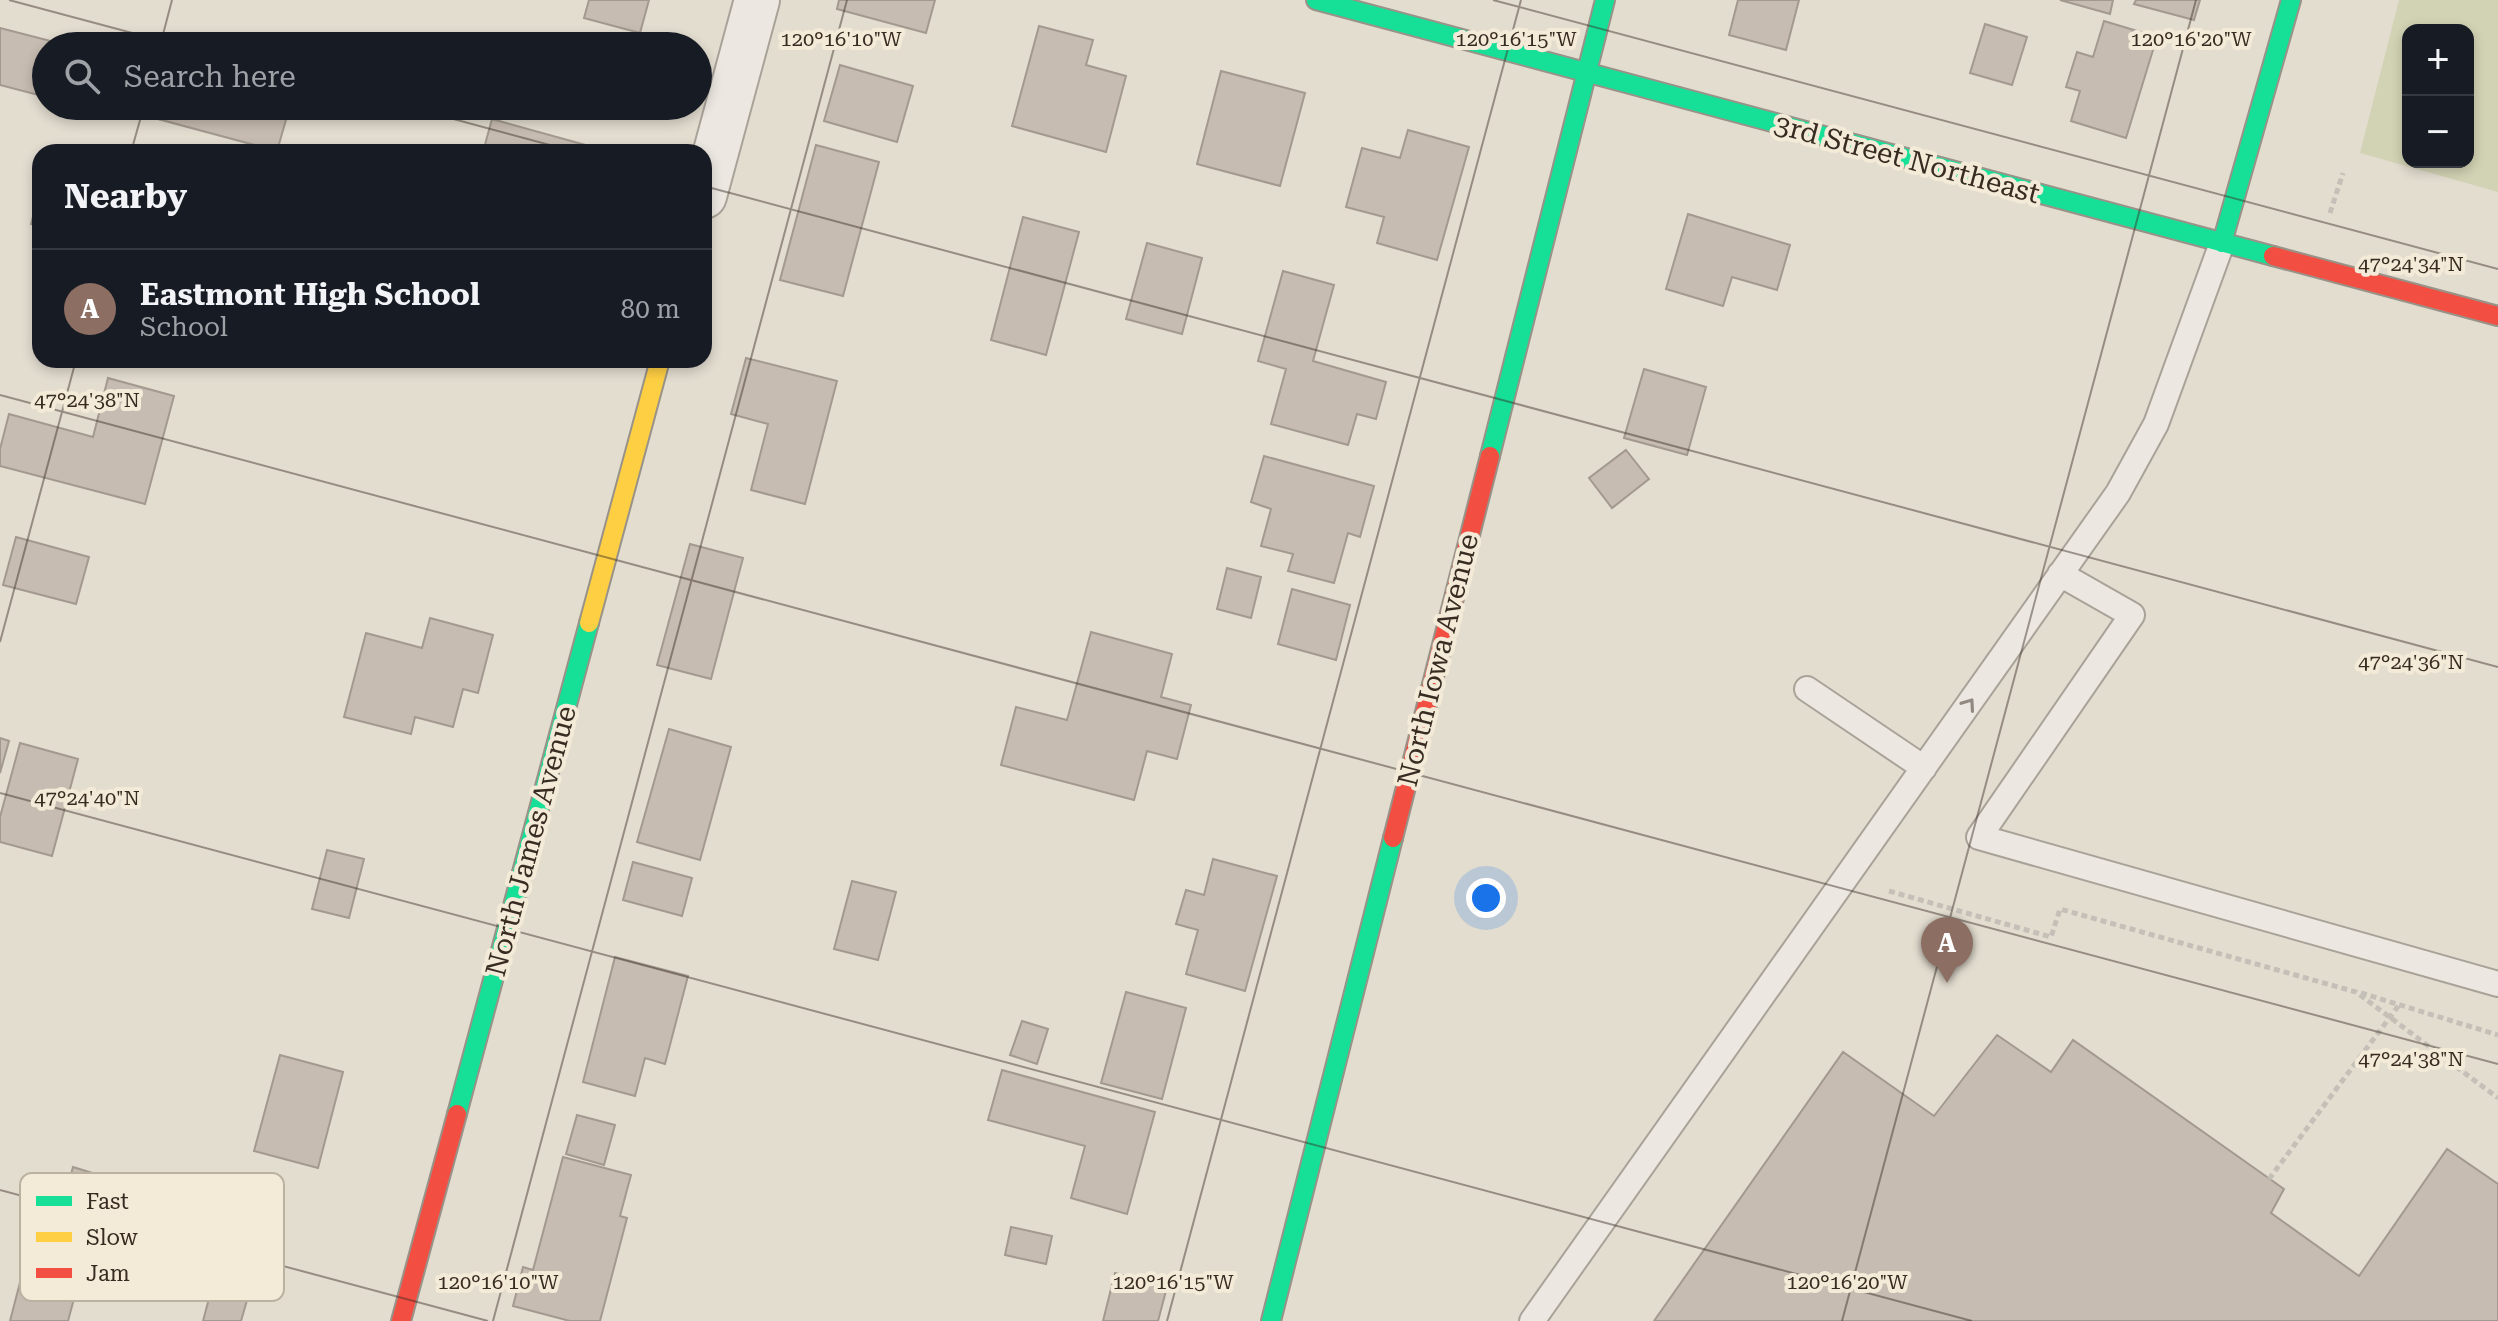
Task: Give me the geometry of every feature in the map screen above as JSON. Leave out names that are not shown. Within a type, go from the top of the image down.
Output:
[{"type":"street","points":[[712,166],[757,0]]},
{"type":"street","name":"3rd Street Northeast","points":[[1316,0],[2498,316]]},
{"type":"street","name":"North Iowa Avenue","points":[[1271,1321],[1605,0]]},
{"type":"street","points":[[2222,243],[2291,0]]},
{"type":"street","name":"North James Avenue","points":[[401,1321],[658,368]]},
{"type":"lane","points":[[1532,1321],[2118,493],[2156,424],[2222,243]]},
{"type":"lane","points":[[2060,574],[2132,615],[1979,837],[2498,984]]},
{"type":"lane","points":[[1807,689],[1924,768]]},
{"type":"path","points":[[2330,213],[2343,173]]},
{"type":"path","points":[[1889,891],[2051,937],[2060,909],[2498,1035]]},
{"type":"path","points":[[2356,992],[2498,1098]]},
{"type":"path","points":[[2269,1179],[2399,1005]]},
{"type":"green space","points":[[2399,0],[2498,0],[2498,192],[2413,168],[2474,168],[2474,24],[2402,24],[2402,165],[2360,153]]},
{"type":"building","points":[[589,0],[649,0],[640,32],[584,18]]},
{"type":"building","points":[[839,0],[935,0],[926,33],[837,9]]},
{"type":"building","points":[[1738,0],[1799,0],[1786,50],[1729,35]]},
{"type":"building","points":[[2060,0],[2113,0],[2110,14]]},
{"type":"building","points":[[2136,0],[2200,0],[2194,20],[2134,4]]},
{"type":"building","points":[[2104,21],[2157,37],[2126,138],[2071,121],[2080,91],[2066,87],[2077,52],[2093,57]]},
{"type":"building","points":[[1985,24],[2027,37],[2012,85],[1970,73]]},
{"type":"building","points":[[1039,26],[1093,40],[1086,65],[1126,76],[1106,152],[1012,126]]},
{"type":"building","points":[[0,28],[32,36],[32,93],[0,85]]},
{"type":"building","points":[[840,65],[913,86],[897,142],[824,121]]},
{"type":"building","points":[[1221,71],[1305,93],[1280,186],[1197,164]]},
{"type":"building","points":[[162,120],[286,120],[279,144],[251,144]]},
{"type":"building","points":[[492,120],[496,120],[582,144],[485,144]]},
{"type":"building","points":[[1408,130],[1469,147],[1437,260],[1377,243],[1384,217],[1346,207],[1362,148],[1400,158]]},
{"type":"building","points":[[816,145],[879,162],[843,296],[780,280]]},
{"type":"building","points":[[1688,214],[1790,245],[1777,290],[1732,277],[1723,306],[1666,289]]},
{"type":"building","points":[[1023,217],[1079,232],[1046,355],[991,340]]},
{"type":"building","points":[[1147,243],[1202,258],[1182,334],[1126,319]]},
{"type":"building","points":[[1283,271],[1334,285],[1313,361],[1386,382],[1376,419],[1357,414],[1348,445],[1271,424],[1286,369],[1258,361]]},
{"type":"building","points":[[746,358],[837,381],[805,504],[751,490],[768,424],[731,414]]},
{"type":"building","points":[[1644,369],[1706,387],[1687,455],[1624,438]]},
{"type":"building","points":[[108,378],[174,396],[145,504],[0,466],[0,449],[9,414],[93,437]]},
{"type":"building","points":[[1626,450],[1649,479],[1612,508],[1589,478]]},
{"type":"building","points":[[1264,456],[1374,486],[1360,537],[1348,533],[1334,583],[1288,571],[1293,554],[1261,546],[1271,509],[1251,502]]},
{"type":"building","points":[[16,537],[89,557],[76,604],[3,585]]},
{"type":"building","points":[[690,544],[743,558],[711,679],[657,665]]},
{"type":"building","points":[[1227,568],[1261,577],[1251,618],[1217,609]]},
{"type":"building","points":[[1292,589],[1350,605],[1336,660],[1278,644]]},
{"type":"building","points":[[430,618],[493,635],[478,693],[463,689],[453,727],[415,717],[411,734],[344,717],[366,633],[422,648]]},
{"type":"building","points":[[1091,632],[1172,654],[1161,697],[1191,705],[1177,759],[1147,751],[1134,800],[1001,765],[1016,707],[1067,720]]},
{"type":"building","points":[[669,729],[731,747],[700,860],[637,842]]},
{"type":"building","points":[[0,738],[9,741],[0,773]]},
{"type":"building","points":[[20,743],[78,759],[52,856],[0,842],[0,817]]},
{"type":"building","points":[[327,850],[364,859],[349,918],[312,909]]},
{"type":"building","points":[[1213,859],[1277,876],[1245,991],[1186,974],[1198,930],[1176,924],[1186,890],[1204,895]]},
{"type":"building","points":[[633,862],[692,878],[682,916],[623,900]]},
{"type":"building","points":[[852,881],[896,892],[878,960],[834,949]]},
{"type":"building","points":[[615,957],[688,976],[665,1064],[645,1058],[635,1096],[583,1082]]},
{"type":"building","points":[[1126,992],[1186,1008],[1162,1099],[1101,1083]]},
{"type":"building","points":[[1022,1021],[1048,1029],[1037,1064],[1010,1055]]},
{"type":"building","points":[[1997,1035],[2051,1072],[2073,1040],[2284,1189],[2271,1213],[2359,1276],[2447,1149],[2498,1184],[2498,1321],[1654,1321],[1843,1052],[1934,1116]]},
{"type":"building","points":[[280,1055],[343,1072],[318,1168],[254,1151]]},
{"type":"building","points":[[1002,1070],[1155,1112],[1127,1214],[1071,1198],[1085,1146],[988,1120]]},
{"type":"building","points":[[577,1115],[615,1125],[604,1165],[566,1154]]},
{"type":"building","points":[[563,1157],[631,1175],[620,1216],[627,1218],[600,1321],[570,1321],[513,1306],[523,1267],[533,1270]]},
{"type":"building","points":[[73,1167],[92,1173],[71,1173]]},
{"type":"building","points":[[1011,1227],[1052,1236],[1046,1264],[1005,1255]]},
{"type":"building","points":[[1115,1273],[1167,1287],[1158,1321],[1103,1321]]},
{"type":"building","points":[[20,1282],[20,1301],[73,1301],[68,1321],[10,1321]]},
{"type":"building","points":[[208,1301],[247,1301],[241,1321],[203,1321]]},
{"type":"traffic: fast","points":[[1316,0],[2273,256]]},
{"type":"traffic: fast","points":[[1490,456],[1605,0]]},
{"type":"traffic: fast","points":[[2222,243],[2291,0]]},
{"type":"traffic: fast","points":[[457,1114],[589,623]]},
{"type":"traffic: fast","points":[[1271,1321],[1393,838]]},
{"type":"traffic: slow","points":[[589,623],[658,368]]},
{"type":"traffic: jam","points":[[2273,256],[2498,316]]},
{"type":"traffic: jam","points":[[1393,838],[1490,456]]},
{"type":"traffic: jam","points":[[401,1321],[457,1114]]},
{"type":"place","name":"Eastmont High School","points":[[1947,983]]}]
